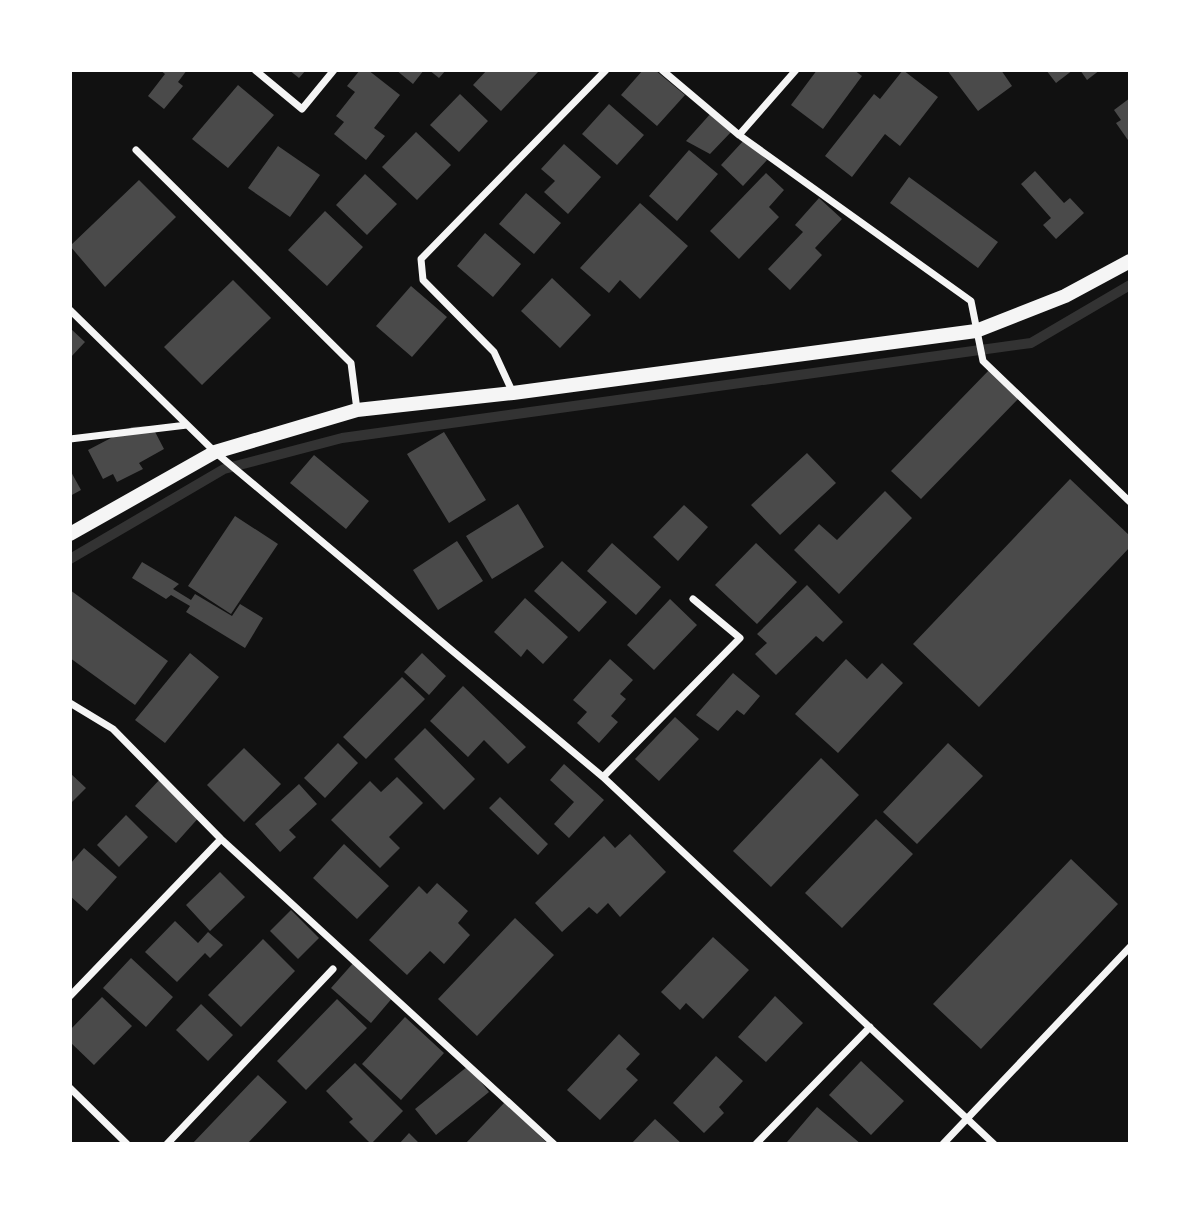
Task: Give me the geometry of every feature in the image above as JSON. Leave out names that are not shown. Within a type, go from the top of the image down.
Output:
[{"type":"main road","points":[[70,534],[215,452],[357,410],[513,393],[976,331],[1066,296],[1130,261]]},
{"type":"street","points":[[255,70],[302,109],[334,70]]},
{"type":"street","points":[[513,393],[494,352],[423,280],[421,259],[606,70]]},
{"type":"street","points":[[662,70],[739,135],[971,301],[983,360],[1130,502]]},
{"type":"street","points":[[739,135],[796,70]]},
{"type":"street","points":[[136,150],[351,363],[357,410]]},
{"type":"street","points":[[70,310],[215,452],[603,777],[993,1144]]},
{"type":"street","points":[[70,439],[187,425]]},
{"type":"street","points":[[603,777],[740,638],[694,599]]},
{"type":"street","points":[[70,703],[113,729],[221,839],[554,1144]]},
{"type":"street","points":[[70,996],[221,839]]},
{"type":"street","points":[[943,1144],[1130,947]]},
{"type":"street","points":[[167,1144],[333,969]]},
{"type":"street","points":[[756,1144],[870,1027]]},
{"type":"street","points":[[70,1088],[127,1144]]},
{"type":"building","points":[[160,70],[187,70],[178,82],[183,86],[164,109],[148,96],[165,74]]},
{"type":"building","points":[[289,70],[306,70],[299,78]]},
{"type":"building","points":[[360,70],[368,70],[400,95],[374,128],[385,136],[366,160],[334,134],[344,122],[336,116],[355,92],[347,86]]},
{"type":"building","points":[[396,70],[424,70],[413,84]]},
{"type":"building","points":[[429,70],[446,70],[439,78]]},
{"type":"building","points":[[487,70],[538,72],[501,111],[473,85]]},
{"type":"building","points":[[643,70],[655,70],[685,95],[657,126],[621,95]]},
{"type":"building","points":[[817,70],[854,70],[862,76],[823,129],[791,105]]},
{"type":"building","points":[[903,70],[938,97],[900,146],[885,134],[852,177],[825,156],[874,94],[880,99]]},
{"type":"building","points":[[947,70],[1001,70],[1012,86],[978,111]]},
{"type":"building","points":[[1046,70],[1073,70],[1056,83]]},
{"type":"building","points":[[1080,70],[1100,70],[1087,80]]},
{"type":"building","points":[[238,85],[274,115],[228,168],[192,139]]},
{"type":"building","points":[[460,94],[488,121],[459,152],[430,125]]},
{"type":"building","points":[[1130,98],[1130,143],[1116,123],[1121,120],[1114,110]]},
{"type":"building","points":[[609,104],[644,135],[617,165],[582,134]]},
{"type":"building","points":[[712,112],[732,131],[710,154],[686,141]]},
{"type":"building","points":[[416,132],[451,165],[417,200],[382,167]]},
{"type":"building","points":[[745,139],[767,160],[743,186],[721,165]]},
{"type":"building","points":[[564,144],[601,177],[568,214],[544,192],[555,181],[541,169]]},
{"type":"building","points":[[278,146],[320,175],[290,217],[248,188]]},
{"type":"building","points":[[689,150],[718,174],[677,221],[649,196]]},
{"type":"building","points":[[1035,171],[1064,203],[1070,198],[1084,213],[1056,239],[1043,225],[1051,218],[1021,184]]},
{"type":"building","points":[[766,173],[784,190],[769,207],[779,217],[739,259],[710,231]]},
{"type":"building","points":[[365,174],[397,204],[367,235],[336,205]]},
{"type":"building","points":[[909,177],[998,242],[978,268],[890,203]]},
{"type":"building","points":[[139,180],[176,217],[105,287],[70,246]]},
{"type":"building","points":[[526,193],[561,223],[534,254],[499,224]]},
{"type":"building","points":[[819,198],[842,219],[815,248],[822,255],[790,290],[768,269],[803,232],[795,225]]},
{"type":"building","points":[[640,203],[688,246],[640,299],[620,280],[609,293],[580,268]]},
{"type":"building","points":[[325,211],[363,247],[327,286],[288,250]]},
{"type":"building","points":[[485,233],[521,264],[493,297],[457,266]]},
{"type":"building","points":[[552,278],[591,315],[560,348],[521,311]]},
{"type":"building","points":[[233,280],[271,318],[202,385],[164,347]]},
{"type":"building","points":[[411,286],[447,317],[412,357],[376,326]]},
{"type":"building","points":[[70,328],[85,342],[70,358]]},
{"type":"building","points":[[992,367],[1021,396],[921,499],[891,471]]},
{"type":"building","points":[[152,426],[164,449],[139,463],[143,469],[117,482],[113,474],[103,479],[88,450],[132,427]]},
{"type":"building","points":[[444,432],[486,500],[449,523],[407,454]]},
{"type":"building","points":[[807,453],[836,483],[780,535],[751,505]]},
{"type":"building","points":[[314,455],[369,501],[346,529],[290,483]]},
{"type":"building","points":[[70,470],[81,490],[70,496]]},
{"type":"building","points":[[1070,479],[1130,536],[1130,547],[979,707],[913,644]]},
{"type":"building","points":[[885,491],[912,518],[839,594],[794,550],[819,524],[837,540]]},
{"type":"building","points":[[518,504],[544,547],[492,579],[466,536]]},
{"type":"building","points":[[684,505],[708,527],[678,561],[653,537]]},
{"type":"building","points":[[235,516],[278,544],[231,614],[188,586]]},
{"type":"building","points":[[457,541],[483,581],[438,610],[413,570]]},
{"type":"building","points":[[612,543],[661,587],[636,615],[587,571]]},
{"type":"building","points":[[756,543],[797,582],[757,624],[715,585]]},
{"type":"building","points":[[562,561],[607,602],[579,632],[534,591]]},
{"type":"building","points":[[142,562],[179,584],[173,589],[191,600],[195,594],[232,616],[240,604],[263,618],[245,648],[186,612],[190,606],[171,595],[166,599],[132,578]]},
{"type":"building","points":[[807,585],[843,622],[823,642],[816,636],[776,675],[755,654],[767,643],[757,634]]},
{"type":"building","points":[[70,590],[168,661],[135,705],[70,658]]},
{"type":"building","points":[[525,598],[568,637],[543,664],[527,649],[521,657],[494,632]]},
{"type":"building","points":[[670,599],[697,625],[654,670],[627,645]]},
{"type":"building","points":[[190,653],[219,677],[165,743],[135,720]]},
{"type":"building","points":[[422,653],[446,676],[429,695],[404,672]]},
{"type":"building","points":[[610,659],[633,680],[620,694],[626,699],[611,716],[618,722],[599,743],[577,723],[587,712],[573,700]]},
{"type":"building","points":[[846,659],[867,679],[882,663],[903,683],[838,753],[795,714]]},
{"type":"building","points":[[733,673],[760,696],[744,715],[737,710],[718,731],[696,715]]},
{"type":"building","points":[[402,677],[425,699],[366,759],[343,737]]},
{"type":"building","points":[[463,686],[526,747],[508,764],[484,740],[468,757],[430,721]]},
{"type":"building","points":[[675,717],[699,739],[659,781],[635,759]]},
{"type":"building","points":[[425,728],[475,779],[444,810],[394,759]]},
{"type":"building","points":[[338,743],[358,763],[325,798],[304,778]]},
{"type":"building","points":[[948,743],[983,776],[917,844],[883,812]]},
{"type":"building","points":[[244,748],[281,784],[244,822],[207,785]]},
{"type":"building","points":[[821,758],[859,795],[771,887],[733,851]]},
{"type":"building","points":[[564,764],[604,800],[569,838],[554,824],[574,802],[550,780]]},
{"type":"building","points":[[70,773],[86,788],[70,804]]},
{"type":"building","points":[[397,777],[423,803],[389,837],[400,848],[380,868],[331,820],[370,781],[381,792]]},
{"type":"building","points":[[161,778],[201,815],[176,843],[135,806]]},
{"type":"building","points":[[299,784],[317,804],[289,830],[296,837],[280,852],[255,824]]},
{"type":"building","points":[[500,797],[548,844],[538,855],[489,808]]},
{"type":"building","points":[[126,815],[148,837],[119,867],[97,845]]},
{"type":"building","points":[[876,819],[913,854],[842,928],[805,893]]},
{"type":"building","points":[[630,834],[666,872],[620,917],[608,903],[597,914],[589,907],[562,932],[535,903],[604,836],[615,848]]},
{"type":"building","points":[[344,844],[389,886],[357,919],[313,878]]},
{"type":"building","points":[[84,848],[117,877],[87,911],[70,896],[70,864]]},
{"type":"building","points":[[1071,859],[1118,904],[981,1049],[933,1004]]},
{"type":"building","points":[[220,872],[245,897],[210,931],[186,905]]},
{"type":"building","points":[[437,883],[468,911],[458,923],[470,935],[444,964],[430,951],[407,975],[369,940],[419,886],[427,894]]},
{"type":"building","points":[[291,910],[319,938],[298,959],[270,931]]},
{"type":"building","points":[[515,918],[554,955],[477,1036],[438,999]]},
{"type":"building","points":[[175,921],[198,943],[208,932],[223,945],[210,958],[205,953],[177,982],[145,952]]},
{"type":"building","points":[[713,937],[749,970],[703,1019],[686,1003],[680,1010],[661,992]]},
{"type":"building","points":[[263,939],[295,971],[241,1027],[208,995]]},
{"type":"building","points":[[131,958],[173,997],[146,1027],[103,988]]},
{"type":"building","points":[[355,961],[394,996],[371,1023],[331,988]]},
{"type":"building","points":[[775,996],[803,1023],[766,1062],[738,1037]]},
{"type":"building","points":[[102,997],[132,1026],[94,1065],[70,1042],[70,1030]]},
{"type":"building","points":[[337,999],[367,1028],[306,1090],[277,1061]]},
{"type":"building","points":[[201,1004],[233,1035],[208,1061],[176,1030]]},
{"type":"building","points":[[405,1017],[444,1053],[401,1100],[362,1064]]},
{"type":"building","points":[[619,1034],[640,1054],[626,1069],[638,1080],[600,1120],[567,1090]]},
{"type":"building","points":[[716,1056],[743,1081],[719,1107],[724,1113],[704,1133],[673,1103]]},
{"type":"building","points":[[861,1061],[904,1101],[871,1135],[829,1095]]},
{"type":"building","points":[[355,1063],[403,1111],[371,1144],[349,1122],[353,1119],[326,1091]]},
{"type":"building","points":[[468,1066],[489,1092],[436,1135],[415,1109]]},
{"type":"building","points":[[258,1075],[287,1102],[247,1144],[192,1144]]},
{"type":"building","points":[[505,1102],[548,1144],[465,1144]]},
{"type":"building","points":[[817,1107],[861,1144],[787,1142]]},
{"type":"building","points":[[655,1119],[682,1144],[631,1144]]},
{"type":"building","points":[[409,1133],[417,1144],[399,1144]]},
{"type":"waterway","points":[[70,559],[224,469],[342,438],[1031,343],[1130,285]]}]
